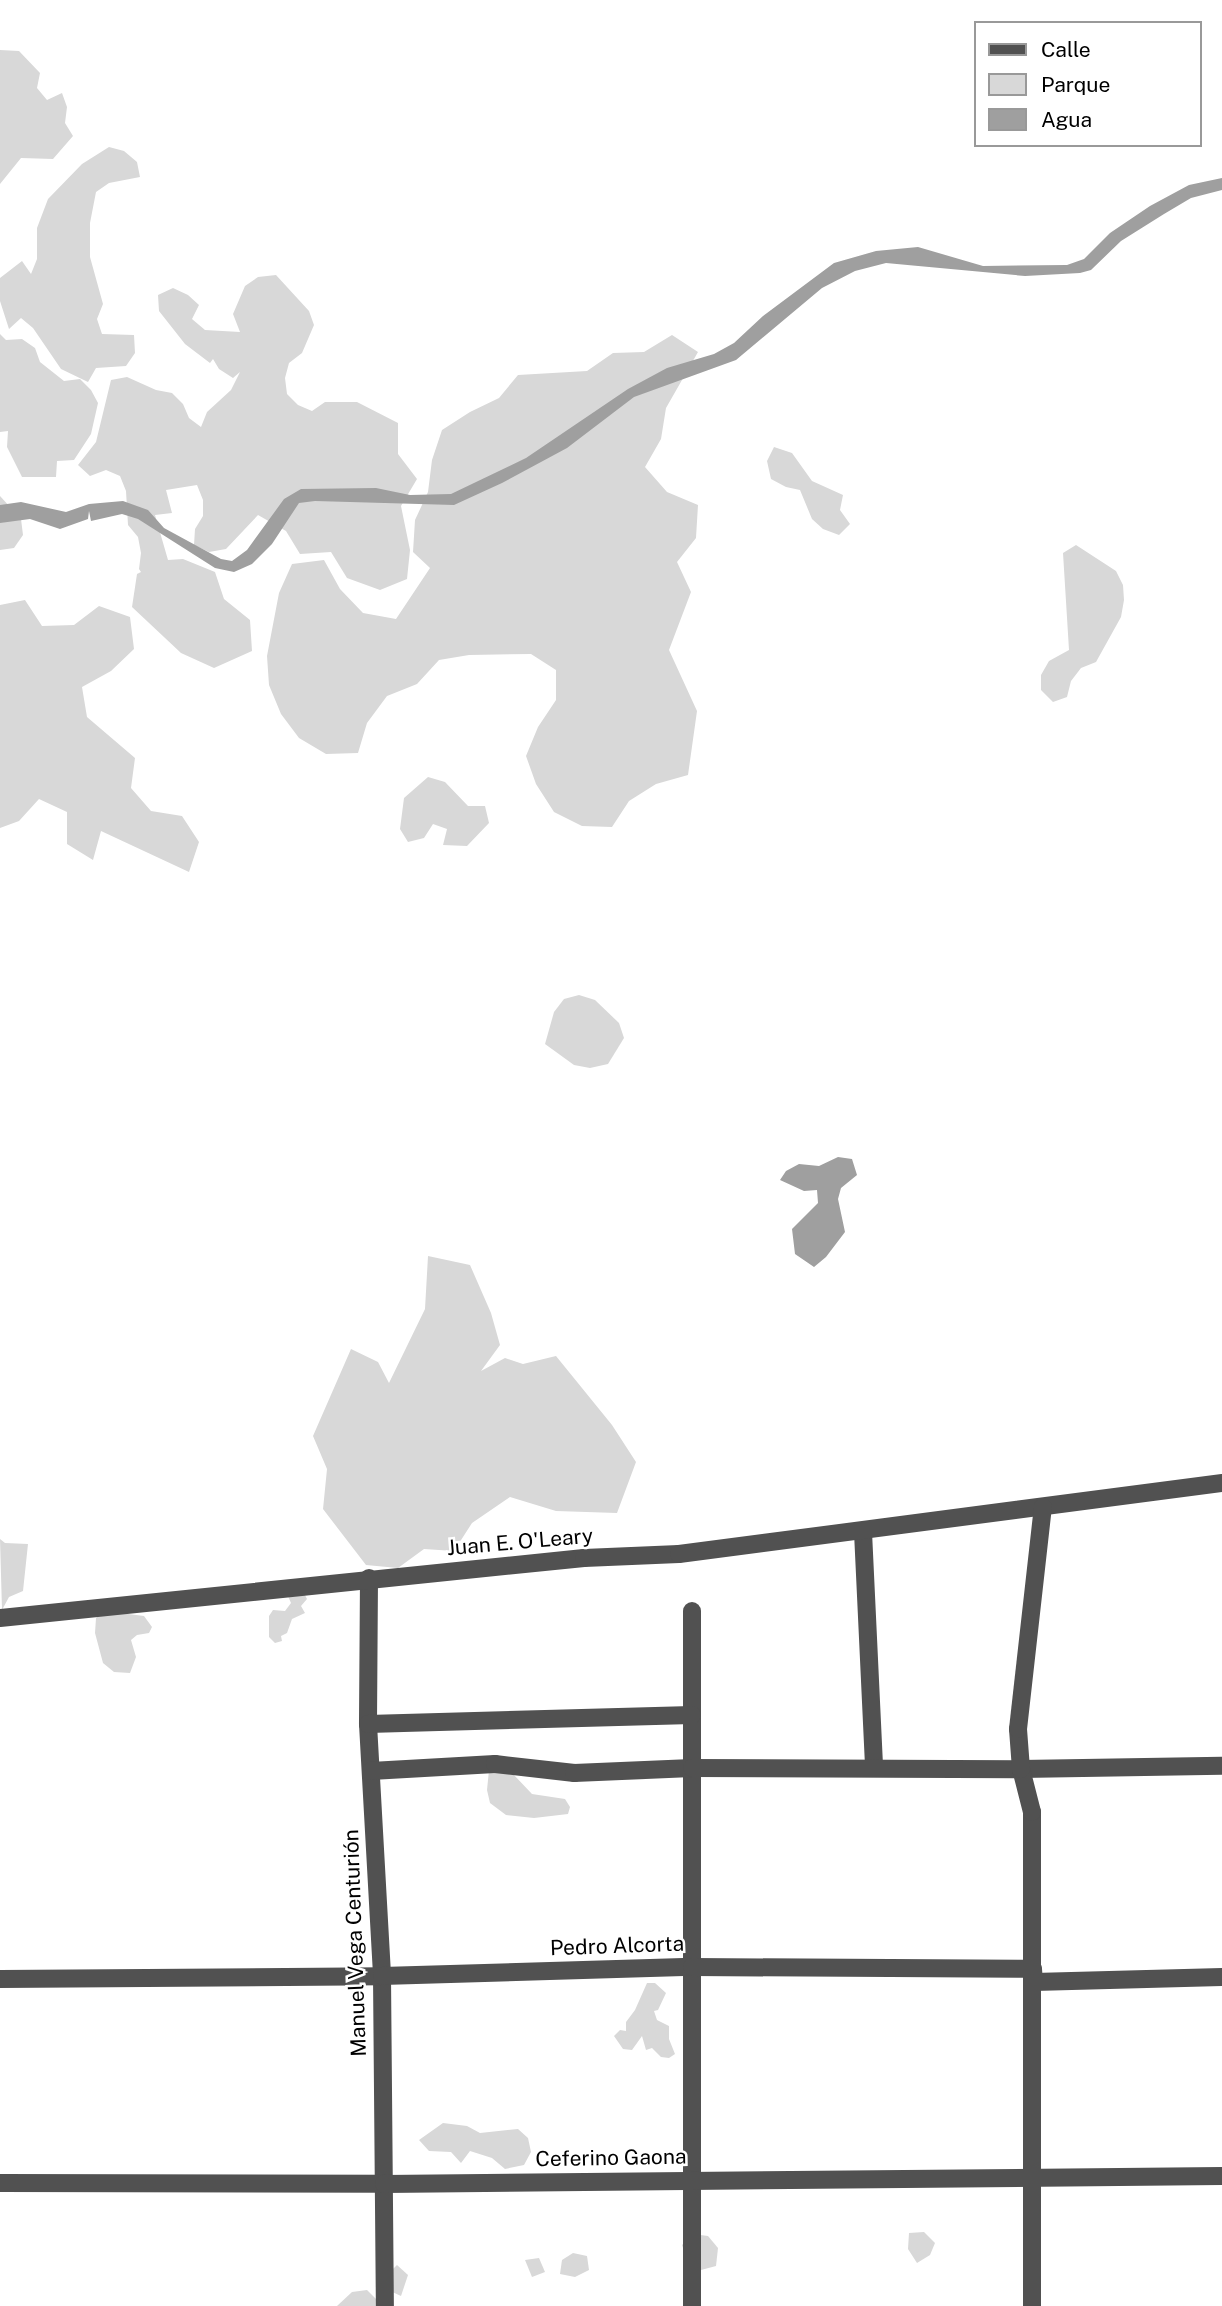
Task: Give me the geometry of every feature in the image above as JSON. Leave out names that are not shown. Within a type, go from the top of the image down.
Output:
[{"type":"street","name":"Juan E. O'Leary","points":[[0,1618],[369,1578],[584,1558],[679,1554],[1222,1483]]},
{"type":"street","points":[[1032,2306],[1032,1812],[1021,1769],[1018,1729],[1043,1507]]},
{"type":"street","points":[[863,1532],[874,1766]]},
{"type":"street","name":"Manuel Vega Centurión","points":[[369,1578],[368,1724],[382,1976],[385,2306]]},
{"type":"street","points":[[692,1611],[692,2306]]},
{"type":"street","points":[[368,1724],[692,1715]]},
{"type":"street","points":[[371,1771],[495,1764],[574,1773],[692,1768],[874,1766],[1021,1769],[1222,1766]]},
{"type":"street","name":"Pedro Alcorta","points":[[0,1979],[382,1976],[692,1967],[1033,1969],[1034,1982],[1222,1977]]},
{"type":"street","name":"Ceferino Gaona","points":[[0,2183],[384,2184],[1222,2176]]},
{"type":"green space","points":[[0,50],[19,51],[40,73],[37,88],[47,100],[62,93],[67,107],[65,123],[73,136],[53,159],[21,158],[0,184]]},
{"type":"green space","points":[[109,147],[124,151],[137,162],[140,177],[109,183],[96,192],[90,223],[90,257],[103,304],[97,319],[102,334],[134,335],[135,353],[126,366],[96,368],[88,382],[61,369],[33,328],[21,318],[9,329],[0,301],[0,278],[22,261],[31,274],[37,259],[37,228],[48,199],[82,164]]},
{"type":"green space","points":[[276,275],[309,311],[314,325],[302,353],[289,363],[285,378],[287,394],[298,405],[312,411],[325,402],[357,402],[398,423],[398,454],[417,479],[401,506],[410,550],[407,579],[380,590],[347,578],[331,552],[300,554],[286,531],[258,515],[226,549],[209,552],[194,545],[195,529],[203,516],[203,500],[197,485],[166,490],[172,513],[155,515],[168,560],[183,559],[215,572],[224,599],[250,620],[252,651],[214,668],[181,653],[132,607],[137,574],[141,572],[141,553],[138,537],[128,525],[126,491],[120,476],[106,470],[90,476],[78,465],[96,442],[111,380],[127,377],[156,390],[172,393],[183,404],[189,418],[201,427],[207,412],[231,390],[240,372],[233,378],[219,369],[213,359],[210,363],[185,344],[159,311],[158,295],[173,288],[188,295],[199,305],[192,319],[205,330],[240,332],[233,314],[245,286],[258,277]]},
{"type":"green space","points":[[0,334],[6,340],[22,339],[35,348],[40,362],[64,381],[80,379],[91,390],[98,403],[91,434],[74,460],[57,461],[56,477],[22,477],[7,447],[8,431],[0,432]]},
{"type":"green space","points":[[672,335],[698,352],[666,408],[661,439],[645,467],[667,492],[698,505],[696,538],[677,562],[691,592],[669,650],[697,711],[688,775],[656,784],[629,801],[612,827],[582,826],[554,812],[536,784],[526,756],[538,727],[556,700],[556,670],[531,654],[469,655],[439,660],[417,684],[387,696],[367,723],[358,753],[326,754],[299,738],[281,714],[269,685],[267,656],[279,593],[292,564],[324,560],[340,589],[363,613],[396,619],[430,568],[413,552],[415,520],[428,492],[432,460],[442,430],[499,398],[518,375],[587,371],[613,353],[644,352]]},
{"type":"green space","points":[[774,447],[792,453],[812,481],[843,495],[840,510],[850,524],[839,535],[823,529],[812,519],[800,490],[786,487],[771,479],[767,461]]},
{"type":"green space","points":[[0,496],[21,519],[23,535],[14,548],[0,550]]},
{"type":"green space","points":[[1076,545],[1116,571],[1123,585],[1124,600],[1121,617],[1096,662],[1081,668],[1071,681],[1067,697],[1053,702],[1041,690],[1041,675],[1049,661],[1069,650],[1063,553]]},
{"type":"green space","points":[[25,600],[42,626],[74,625],[99,606],[130,617],[134,649],[111,671],[82,687],[87,717],[135,758],[131,788],[151,811],[182,816],[199,842],[189,872],[101,831],[93,860],[67,844],[67,812],[39,799],[19,821],[0,828],[0,605]]},
{"type":"green space","points":[[428,777],[445,782],[468,806],[485,806],[489,823],[467,846],[443,845],[447,829],[433,824],[424,838],[408,842],[400,829],[404,798]]},
{"type":"green space","points":[[579,995],[595,1000],[619,1023],[624,1038],[608,1064],[590,1068],[574,1065],[545,1044],[554,1012],[564,999]]},
{"type":"green space","points":[[428,1256],[470,1265],[491,1313],[500,1345],[481,1371],[505,1358],[523,1364],[556,1356],[612,1425],[636,1462],[617,1513],[556,1511],[510,1497],[472,1523],[454,1551],[424,1549],[398,1568],[366,1565],[323,1509],[327,1469],[313,1436],[351,1349],[378,1362],[389,1383],[425,1309]]},
{"type":"green space","points":[[0,1539],[5,1543],[28,1544],[23,1591],[9,1597],[2,1610]]},
{"type":"green space","points":[[287,1594],[305,1595],[307,1599],[301,1606],[305,1613],[292,1619],[287,1633],[281,1636],[282,1641],[275,1643],[269,1637],[269,1616],[273,1610],[285,1611],[291,1603]]},
{"type":"green space","points":[[105,1611],[144,1616],[152,1627],[149,1633],[137,1635],[131,1640],[136,1657],[130,1673],[114,1672],[103,1663],[95,1633],[96,1618]]},
{"type":"green space","points":[[489,1770],[514,1775],[532,1794],[565,1799],[570,1807],[568,1814],[534,1818],[506,1815],[490,1803],[487,1790]]},
{"type":"green space","points":[[647,1983],[655,1983],[666,1993],[658,2010],[654,2011],[657,2020],[669,2026],[669,2039],[675,2054],[669,2058],[661,2057],[652,2048],[646,2050],[642,2036],[632,2050],[623,2049],[614,2036],[620,2030],[626,2031],[626,2022],[635,2010]]},
{"type":"green space","points":[[443,2123],[467,2126],[480,2133],[518,2129],[528,2138],[531,2152],[524,2165],[505,2169],[492,2158],[470,2151],[461,2163],[451,2152],[429,2151],[419,2140]]},
{"type":"green space","points":[[924,2232],[935,2243],[930,2255],[917,2263],[908,2249],[909,2233]]},
{"type":"green space","points":[[693,2234],[708,2236],[718,2248],[716,2266],[701,2270],[687,2260],[682,2245]]},
{"type":"green space","points":[[573,2253],[587,2256],[589,2270],[575,2277],[560,2274],[562,2260]]},
{"type":"green space","points":[[539,2258],[545,2272],[532,2277],[525,2260]]},
{"type":"green space","points":[[397,2265],[408,2275],[401,2296],[388,2290],[387,2275]]},
{"type":"green space","points":[[367,2290],[378,2301],[378,2306],[337,2306],[352,2292]]},
{"type":"water","points":[[1222,178],[1222,190],[1191,198],[1121,241],[1091,270],[1080,273],[1025,276],[886,263],[855,271],[822,288],[736,360],[634,397],[567,448],[502,483],[454,505],[315,501],[299,503],[272,544],[252,564],[234,572],[215,568],[138,519],[122,514],[91,521],[89,511],[88,519],[60,529],[30,519],[0,523],[0,505],[21,502],[66,512],[89,504],[123,501],[148,510],[164,528],[221,559],[232,561],[247,550],[284,499],[301,489],[376,488],[410,495],[451,494],[526,458],[628,389],[667,368],[714,354],[734,343],[763,316],[834,263],[876,251],[918,247],[983,266],[1067,265],[1084,259],[1110,233],[1150,206],[1189,185]]},
{"type":"water","points":[[838,1157],[852,1159],[857,1175],[841,1188],[838,1199],[845,1232],[826,1257],[814,1267],[795,1254],[792,1229],[818,1203],[817,1190],[804,1191],[780,1180],[786,1171],[799,1164],[819,1166]]}]
